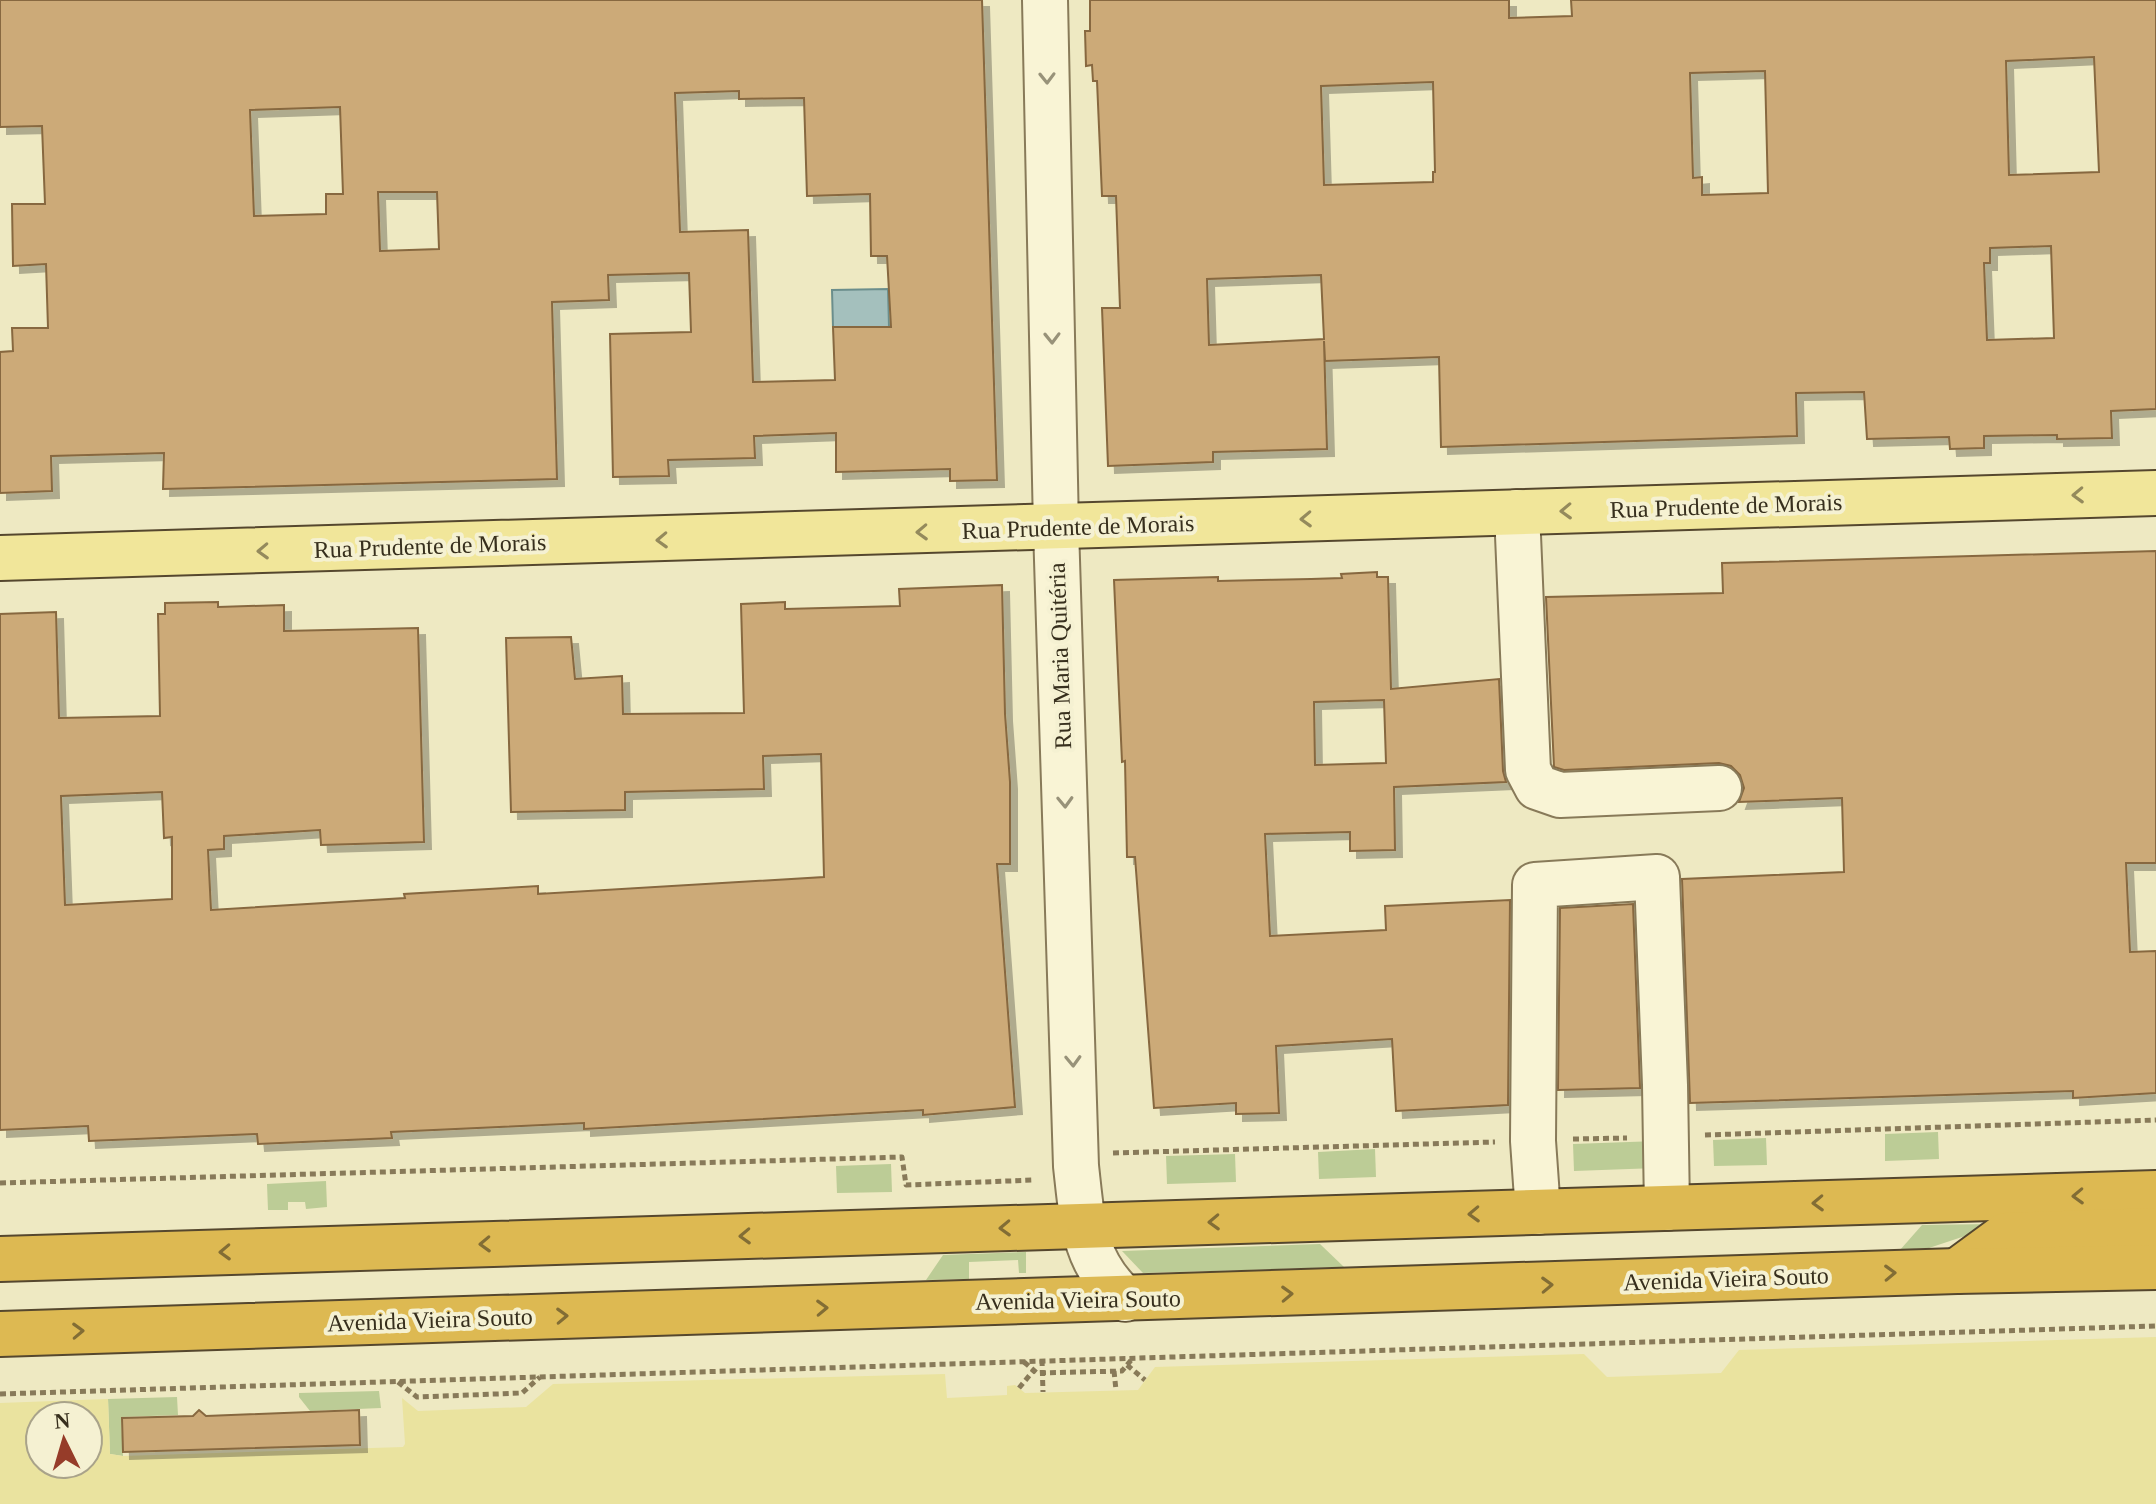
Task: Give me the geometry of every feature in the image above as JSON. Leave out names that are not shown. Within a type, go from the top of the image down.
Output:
[{"type":"highway","points":[[0,1259],[2156,1193]]},
{"type":"highway","points":[[1957,1271],[2006,1235],[2156,1230]]},
{"type":"highway","name":"Avenida Vieira Souto","points":[[0,1334],[2156,1267]]},
{"type":"main road","name":"Rua Prudente de Morais","points":[[0,558],[2156,493]]},
{"type":"street","name":"Rua Maria Quitéria","points":[[1045,0],[1056,528],[1076,1146],[1083,1226],[1107,1282],[1125,1299]]},
{"type":"street","points":[[1517,512],[1528,770],[1537,787],[1560,795],[1719,788]]},
{"type":"street","points":[[1538,1212],[1533,1141],[1535,885],[1657,877],[1667,1208]]},
{"type":"path","points":[[0,1183],[902,1157],[906,1185],[1034,1180]]},
{"type":"path","points":[[0,1394],[2156,1326]]},
{"type":"path","points":[[1024,1361],[1043,1373],[1122,1371],[1133,1358]]},
{"type":"path","points":[[1042,1360],[1043,1392]]},
{"type":"path","points":[[1127,1365],[1145,1380]]},
{"type":"path","points":[[1019,1388],[1034,1370]]},
{"type":"path","points":[[1114,1371],[1116,1390]]},
{"type":"path","points":[[398,1382],[417,1397],[522,1393],[540,1377]]},
{"type":"green space","points":[[1938,1132],[1939,1159],[1885,1161],[1885,1134]]},
{"type":"green space","points":[[1766,1138],[1767,1165],[1714,1166],[1713,1140]]},
{"type":"green space","points":[[1657,1141],[1657,1168],[1574,1171],[1573,1144]]},
{"type":"green space","points":[[1375,1149],[1376,1177],[1319,1179],[1318,1152]]},
{"type":"green space","points":[[1235,1154],[1236,1182],[1167,1184],[1166,1156]]},
{"type":"green space","points":[[891,1164],[892,1192],[837,1193],[836,1166]]},
{"type":"green space","points":[[326,1181],[327,1207],[306,1209],[305,1202],[288,1202],[288,1210],[268,1210],[267,1184]]},
{"type":"green space","points":[[1992,1224],[1992,1227],[1929,1248],[1900,1250],[1922,1225]]},
{"type":"green space","points":[[1320,1244],[1344,1267],[1143,1273],[1122,1251]]},
{"type":"green space","points":[[1026,1252],[1026,1273],[1019,1273],[1018,1260],[969,1262],[969,1279],[926,1280],[943,1255]]},
{"type":"green space","points":[[379,1391],[381,1408],[310,1411],[299,1397],[299,1393]]},
{"type":"green space","points":[[177,1397],[178,1415],[121,1417],[123,1456],[110,1454],[108,1399]]},
{"type":"sand","points":[[2156,1337],[2156,1504],[0,1504],[0,1403],[24,1402],[24,1480],[104,1480],[104,1400],[81,1400],[108,1399],[110,1454],[123,1456],[403,1447],[402,1398],[418,1411],[526,1407],[553,1384],[945,1374],[947,1398],[1007,1395],[1007,1386],[1015,1385],[1025,1393],[1138,1390],[1155,1367],[1584,1354],[1607,1377],[1721,1373],[1739,1350]]},
{"type":"water","points":[[888,289],[889,327],[833,327],[832,290]]},
{"type":"building","points":[[0,0],[982,0],[997,480],[950,481],[950,469],[836,472],[836,433],[754,436],[755,458],[668,460],[669,476],[613,477],[610,334],[691,332],[689,273],[608,275],[609,300],[552,302],[557,479],[163,489],[164,453],[51,456],[52,491],[0,493],[0,352],[13,351],[12,328],[48,328],[46,264],[13,266],[12,204],[45,204],[42,126],[0,127]],"holes":[[[739,91],[739,99],[804,98],[807,196],[870,194],[871,256],[887,256],[891,327],[833,327],[835,380],[753,382],[748,230],[680,232],[675,93]],[[340,107],[343,194],[326,194],[326,214],[254,216],[250,110]],[[378,192],[437,192],[439,249],[380,251]]]},
{"type":"building","points":[[1090,0],[1509,0],[1509,18],[1572,16],[1571,0],[2156,0],[2156,409],[2111,411],[2112,438],[1984,436],[1984,448],[1950,449],[1949,437],[1867,439],[1864,392],[1796,393],[1797,436],[1441,447],[1439,357],[1325,361],[1324,341],[1327,449],[1213,452],[1213,462],[1108,466],[1102,308],[1120,308],[1116,196],[1102,196],[1097,81],[1093,81],[1092,65],[1086,66],[1085,31],[1090,31]],"holes":[[[2094,57],[2099,172],[2009,175],[2006,61]],[[1765,71],[1768,193],[1702,195],[1702,177],[1693,178],[1690,73]],[[1433,82],[1433,182],[1324,185],[1321,86]],[[2051,246],[2054,338],[1987,340],[1984,263],[1990,263],[1990,248]],[[1321,275],[1324,339],[1209,345],[1207,279]]]},
{"type":"building","points":[[2156,551],[2156,863],[2126,863],[2130,952],[2156,951],[2156,1093],[2073,1098],[2073,1091],[1690,1103],[1682,879],[1844,872],[1842,798],[1739,802],[1744,788],[1740,775],[1731,766],[1719,763],[1564,770],[1554,767],[1546,597],[1723,593],[1722,563]]},
{"type":"building","points":[[1377,572],[1377,577],[1388,577],[1391,689],[1499,679],[1506,782],[1394,787],[1395,850],[1350,851],[1350,832],[1265,834],[1270,936],[1386,930],[1385,906],[1510,900],[1508,1105],[1396,1111],[1392,1039],[1276,1046],[1279,1113],[1236,1114],[1236,1103],[1154,1108],[1135,857],[1127,857],[1125,761],[1122,762],[1114,580],[1218,577],[1218,581],[1311,579],[1342,578],[1341,574]],"holes":[[[1384,700],[1386,763],[1315,765],[1314,702]]]},
{"type":"building","points":[[1002,585],[1010,864],[997,864],[1015,1107],[923,1115],[923,1110],[584,1129],[584,1123],[391,1132],[392,1138],[258,1144],[257,1134],[89,1141],[88,1126],[0,1130],[0,614],[56,612],[59,718],[160,716],[158,614],[165,614],[165,603],[218,602],[218,607],[284,605],[284,631],[418,628],[424,842],[321,845],[320,830],[224,836],[224,849],[208,850],[211,910],[538,886],[538,894],[824,877],[821,754],[763,756],[764,789],[625,792],[625,810],[511,812],[506,638],[571,637],[575,679],[622,676],[623,714],[744,713],[741,604],[785,602],[785,609],[900,606],[899,589]],"holes":[[[162,792],[164,838],[172,837],[172,899],[65,905],[61,796]]]},
{"type":"building","points":[[1633,904],[1640,1088],[1558,1090],[1560,908]]},
{"type":"building","points":[[199,1410],[206,1416],[359,1410],[360,1445],[123,1452],[122,1418],[193,1416]]}]
